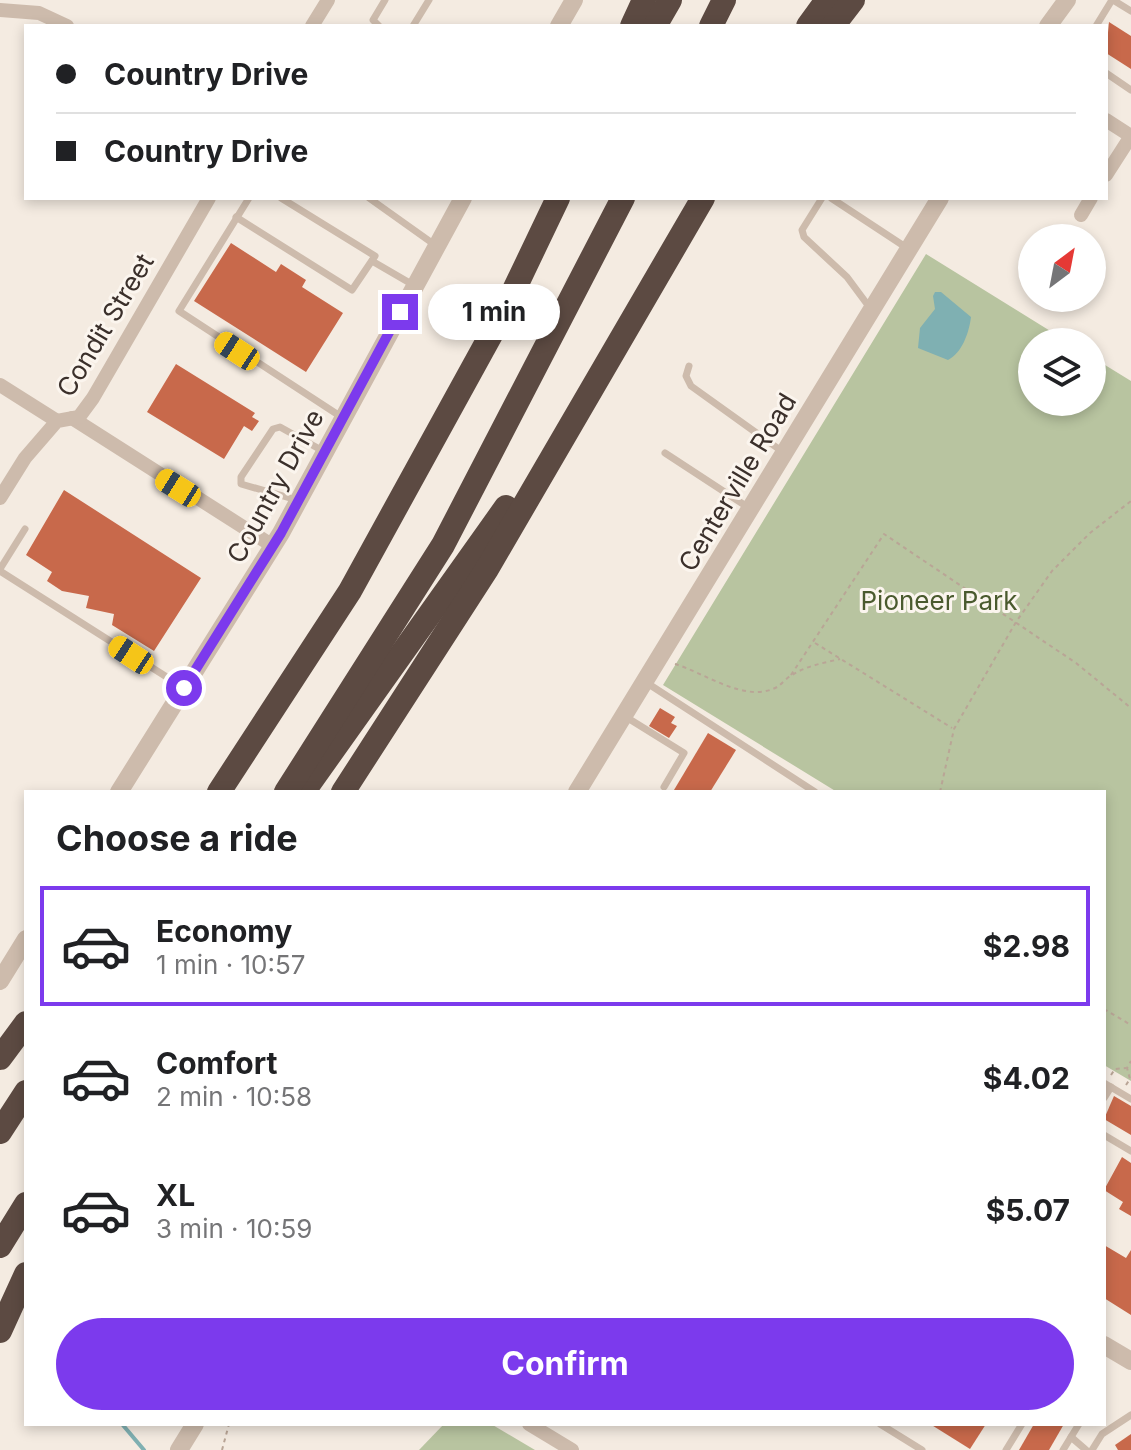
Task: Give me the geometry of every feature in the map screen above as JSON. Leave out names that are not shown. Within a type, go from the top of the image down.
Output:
[{"type":"highway","points":[[633,24],[644,0]]},
{"type":"highway","points":[[656,24],[670,0]]},
{"type":"highway","points":[[712,24],[724,0]]},
{"type":"highway","points":[[809,24],[827,0]]},
{"type":"highway","points":[[835,24],[853,0]]},
{"type":"highway","points":[[220,790],[350,591],[504,311],[557,200]]},
{"type":"highway","points":[[287,790],[443,545],[622,200]]},
{"type":"highway","points":[[344,790],[487,569],[702,200]]},
{"type":"highway","points":[[304,790],[584,398]]},
{"type":"highway","points":[[211,790],[234,767]]},
{"type":"highway","points":[[0,1058],[24,1026]]},
{"type":"highway","points":[[0,1132],[24,1095]]},
{"type":"highway","points":[[0,1246],[24,1207]]},
{"type":"highway","points":[[0,1331],[24,1278]]},
{"type":"street","points":[[313,24],[328,0]]},
{"type":"street","points":[[560,24],[574,0]]},
{"type":"street","points":[[1049,24],[1067,0]]},
{"type":"street","points":[[0,10],[39,13],[63,24]]},
{"type":"street","points":[[1108,121],[1131,136],[1108,172]]},
{"type":"street","name":"Condit Street","points":[[0,498],[25,458],[65,419],[79,417],[93,398],[208,200]]},
{"type":"street","name":"Country Drive","points":[[120,790],[273,546],[462,200]]},
{"type":"street","name":"Centerville Road","points":[[578,790],[939,200]]},
{"type":"street","points":[[1081,215],[1090,200]]},
{"type":"street","points":[[0,385],[65,419],[273,546]]},
{"type":"street","points":[[0,981],[24,942]]},
{"type":"street","points":[[1106,1346],[1131,1361]]},
{"type":"street","points":[[179,1450],[194,1426]]},
{"type":"street","points":[[532,1426],[569,1449]]},
{"type":"lane","points":[[377,24],[373,20],[385,0]]},
{"type":"lane","points":[[414,24],[429,0]]},
{"type":"lane","points":[[1097,24],[1113,0],[1131,11]]},
{"type":"lane","points":[[1108,74],[1131,90]]},
{"type":"lane","points":[[248,200],[179,311],[343,418]]},
{"type":"lane","points":[[236,217],[352,290],[375,256],[284,200]]},
{"type":"lane","points":[[372,200],[436,246]]},
{"type":"lane","points":[[385,208],[389,200]]},
{"type":"lane","points":[[821,200],[802,230],[804,237],[847,277],[872,311]]},
{"type":"lane","points":[[834,200],[909,249]]},
{"type":"lane","points":[[372,261],[415,286]]},
{"type":"lane","points":[[689,366],[686,376],[691,386],[785,454]]},
{"type":"lane","points":[[298,501],[241,484],[241,477],[273,429],[280,427],[325,452]]},
{"type":"lane","points":[[665,453],[751,509]]},
{"type":"lane","points":[[25,529],[0,570],[184,688]]},
{"type":"lane","points":[[645,681],[812,790]]},
{"type":"lane","points":[[624,716],[684,753],[664,787]]},
{"type":"lane","points":[[1107,1085],[1131,1099]]},
{"type":"lane","points":[[1107,1137],[1131,1151]]},
{"type":"lane","points":[[1092,1450],[1102,1434],[1131,1415]]},
{"type":"lane","points":[[883,1426],[922,1450]]},
{"type":"lane","points":[[1006,1450],[1021,1426]]},
{"type":"lane","points":[[1063,1450],[1078,1426]]},
{"type":"lane","points":[[1071,1437],[1086,1450]]},
{"type":"path","points":[[940,790],[954,729],[1016,622],[1052,571],[1090,533],[1131,501]]},
{"type":"path","points":[[674,664],[736,688],[758,692],[777,687],[791,675],[814,643],[884,534],[1076,663],[1131,708]]},
{"type":"path","points":[[814,643],[954,729]]},
{"type":"path","points":[[791,675],[840,659]]},
{"type":"path","points":[[1106,1010],[1131,1025]]},
{"type":"path","points":[[1121,1093],[1130,1079],[1127,1068],[1131,1061]]},
{"type":"path","points":[[1107,1085],[1115,1069],[1127,1068]]},
{"type":"path","points":[[222,1450],[228,1426]]},
{"type":"green space","name":"Pioneer Park","points":[[926,254],[1045,328],[1018,328],[1018,416],[1106,416],[1106,366],[1131,381],[1131,1081],[1106,1066],[1106,790],[834,790],[663,685]]},
{"type":"green space","points":[[442,1426],[494,1426],[535,1450],[419,1450]]},
{"type":"water","points":[[935,292],[941,292],[971,317],[964,342],[948,360],[918,348],[920,328],[935,309]]},
{"type":"building","points":[[1109,22],[1131,36],[1131,69],[1108,54]]},
{"type":"building","points":[[231,243],[276,272],[281,264],[306,280],[302,287],[343,313],[306,372],[194,301]]},
{"type":"building","points":[[176,364],[255,413],[252,417],[259,421],[252,431],[244,426],[224,459],[147,412]]},
{"type":"building","points":[[64,490],[201,578],[154,651],[112,625],[114,614],[86,608],[89,596],[62,591],[47,581],[52,572],[26,555]]},
{"type":"building","points":[[660,708],[675,717],[671,723],[677,726],[669,738],[649,726]]},
{"type":"building","points":[[708,733],[736,750],[711,790],[674,790]]},
{"type":"building","points":[[1114,1096],[1131,1106],[1131,1135],[1106,1120]]},
{"type":"building","points":[[1122,1157],[1131,1163],[1131,1216],[1119,1209],[1123,1202],[1106,1191]]},
{"type":"building","points":[[1106,1246],[1126,1258],[1131,1250],[1131,1315],[1106,1299]]},
{"type":"building","points":[[933,1426],[985,1426],[970,1449]]},
{"type":"building","points":[[1033,1426],[1063,1426],[1049,1450],[1019,1450]]},
{"type":"building","points":[[1131,1434],[1131,1450],[1118,1450],[1115,1445]]},
{"type":"waterway","points":[[124,1426],[144,1450]]},
{"type":"route","points":[[184,688],[281,533],[400,312]]}]
